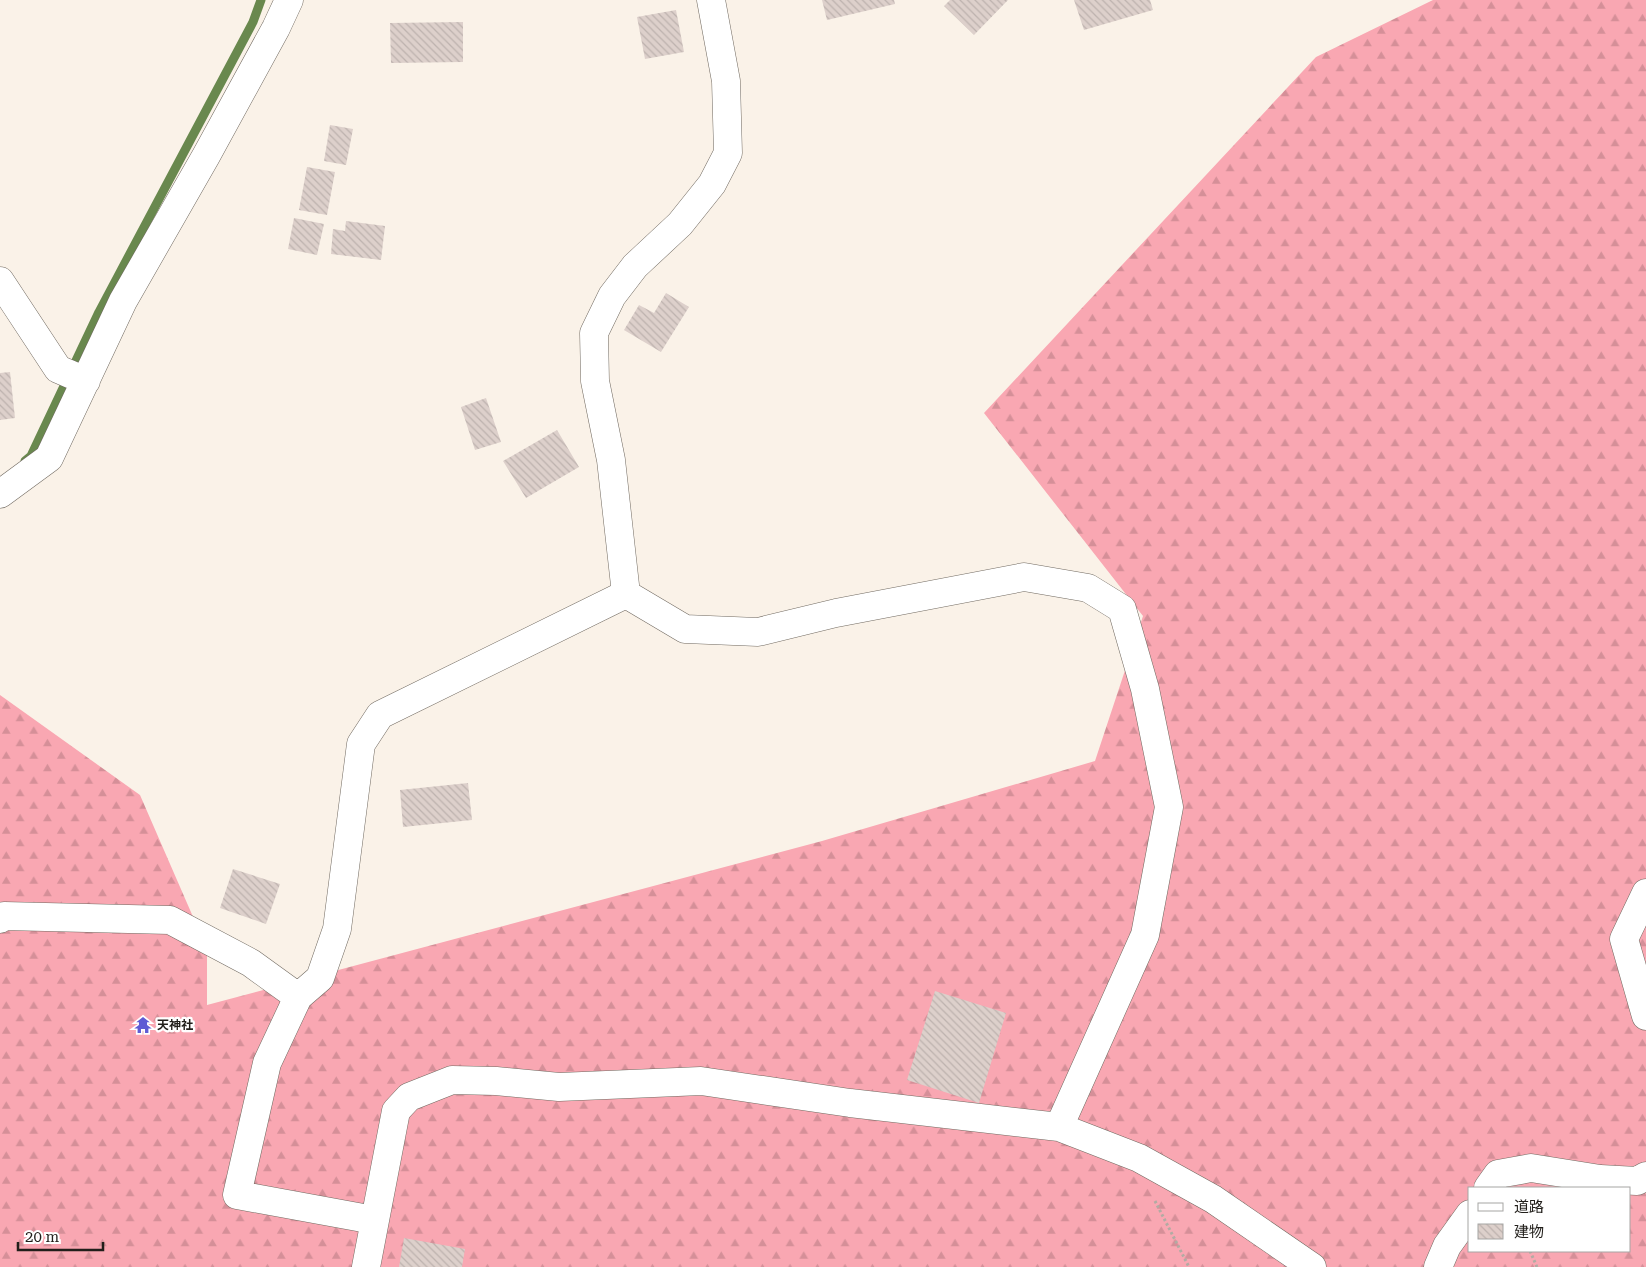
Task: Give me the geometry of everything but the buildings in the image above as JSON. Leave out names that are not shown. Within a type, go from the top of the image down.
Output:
[{"type":"street","points":[[0,494],[49,458],[124,300],[206,156],[290,0]]},
{"type":"street","points":[[626,594],[611,460],[595,381],[594,333],[612,296],[635,266],[680,224],[712,184],[728,153],[726,81],[711,0]]},
{"type":"street","points":[[0,281],[58,369],[86,381]]},
{"type":"street","points":[[626,594],[686,629],[758,632],[836,613],[1024,577],[1088,588],[1122,609],[1145,689],[1169,807],[1144,935],[1059,1127]]},
{"type":"street","points":[[374,1220],[237,1194],[266,1063],[298,997],[320,978],[337,929],[360,744],[380,714],[626,594]]},
{"type":"street","points":[[1646,893],[1624,939],[1646,1016]]},
{"type":"street","points":[[0,919],[4,916],[170,920],[251,963],[298,997]]},
{"type":"street","points":[[366,1267],[396,1111],[409,1097],[452,1080],[496,1081],[559,1087],[701,1081],[850,1103],[1059,1127],[1139,1158],[1205,1194],[1312,1267]]},
{"type":"street","points":[[1489,1187],[1498,1174],[1531,1168],[1600,1179],[1637,1181],[1646,1176]]},
{"type":"street","points":[[1438,1267],[1447,1246],[1468,1217]]},
{"type":"path","points":[[1155,1201],[1189,1267]]},
{"type":"path","points":[[1530,1252],[1537,1267]]},
{"type":"green space","points":[[1433,0],[1646,0],[1646,1267],[0,1267],[0,695],[140,795],[207,949],[207,1005],[822,841],[1095,761],[1143,616],[984,413],[1316,57]]},
{"type":"waterway","points":[[25,461],[31,456],[99,312],[253,22],[261,0]]},
{"type":"place","name":"天神社","points":[[143,1025]]}]
